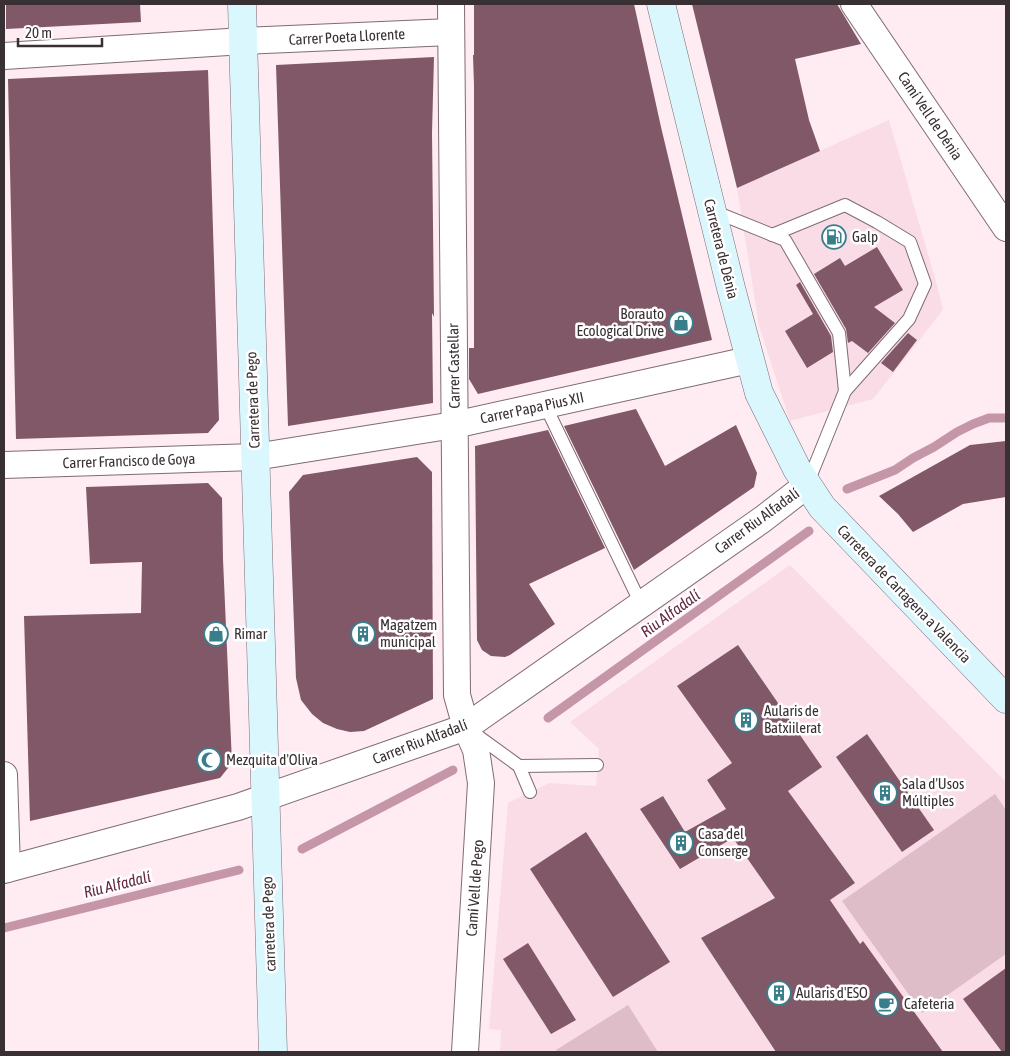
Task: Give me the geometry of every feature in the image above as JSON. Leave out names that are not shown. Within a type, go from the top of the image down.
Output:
[{"type":"main road","name":"Carretera de Pego","points":[[242,4],[266,796]]},
{"type":"main road","name":"Carretera de Dénia","points":[[662,4],[749,360],[759,393],[807,484]]},
{"type":"main road","name":"Carretera de Cartagena a Valencia","points":[[807,484],[822,507],[840,527],[1006,699]]},
{"type":"main road","name":"carretera de Pego","points":[[266,796],[273,1052]]},
{"type":"street","name":"Carrer Castellar","points":[[451,4],[457,695],[466,727]]},
{"type":"street","name":"Camí Vell de Dénia","points":[[854,4],[1006,228]]},
{"type":"street","name":"Carrer Poeta Llorente","points":[[4,56],[244,41],[451,32]]},
{"type":"street","name":"Carrer Papa Pius XII","points":[[255,456],[454,425],[749,360]]},
{"type":"street","name":"Carrer Francisco de Goya","points":[[4,465],[255,456]]},
{"type":"street","name":"Carrer Riu Alfadalí","points":[[5,869],[238,807],[466,727],[762,519],[807,484]]},
{"type":"street","name":"Camí Vell de Pego","points":[[464,1052],[481,783],[476,750],[466,727]]},
{"type":"street","points":[[4,775],[5,869]]},
{"type":"lane","points":[[772,235],[845,204],[910,242],[924,284],[909,319],[845,391],[807,484]]},
{"type":"lane","points":[[712,211],[785,240],[839,333],[845,391]]},
{"type":"lane","points":[[545,405],[641,604]]},
{"type":"lane","points":[[466,727],[519,766],[530,792]]},
{"type":"lane","points":[[519,766],[597,766]]},
{"type":"shaded area","name":"Galp","points":[[889,120],[943,310],[873,399],[790,421],[759,326],[737,188]]},
{"type":"shaded area","points":[[790,565],[1006,782],[1006,1052],[500,1052],[501,1030],[489,1029],[508,803],[549,783],[596,786],[599,749],[570,722]]},
{"type":"shaded area","points":[[995,794],[1006,810],[1006,954],[922,1013],[842,901]]},
{"type":"shaded area","points":[[628,1005],[658,1052],[557,1052],[556,1050]]},
{"type":"building","points":[[6,4],[140,4],[141,22],[6,29]]},
{"type":"building","points":[[474,4],[634,4],[661,127],[712,340],[478,394],[469,379],[469,348],[474,348]]},
{"type":"building","points":[[692,4],[837,4],[861,44],[795,59],[809,120],[820,151],[737,188]]},
{"type":"building","points":[[434,57],[432,133],[433,403],[288,426],[276,65]]},
{"type":"building","points":[[208,70],[219,420],[208,433],[16,439],[8,79]]},
{"type":"building","points":[[877,247],[903,290],[874,307],[895,323],[868,353],[852,341],[848,343],[846,329],[814,274],[840,258],[845,266]]},
{"type":"building","points":[[800,282],[831,336],[833,352],[807,368],[785,331],[813,314],[796,285]]},
{"type":"building","points":[[908,333],[917,340],[893,372],[881,363]]},
{"type":"building","points":[[636,409],[665,466],[736,425],[757,473],[754,487],[634,570],[564,426]]},
{"type":"building","points":[[548,430],[605,548],[529,584],[555,624],[510,655],[505,657],[491,656],[482,650],[477,640],[475,446]]},
{"type":"building","points":[[1006,441],[1006,497],[963,504],[913,532],[879,496],[970,445]]},
{"type":"building","name":"Magatzem municipal","points":[[417,457],[432,472],[433,699],[364,731],[350,732],[337,729],[323,723],[312,714],[301,700],[296,678],[289,492],[303,475]]},
{"type":"building","points":[[208,483],[222,498],[232,763],[220,778],[30,821],[24,616],[141,613],[142,562],[90,564],[86,487]]},
{"type":"building","points":[[738,645],[822,767],[788,791],[855,883],[830,900],[860,944],[863,941],[943,1052],[776,1052],[701,938],[775,898],[733,838],[680,869],[640,809],[663,796],[685,832],[726,809],[707,780],[732,763],[677,686]]},
{"type":"building","name":"Sala d'Usos Múltiples","points":[[867,734],[934,830],[902,852],[836,757]]},
{"type":"building","points":[[586,832],[670,962],[613,997],[530,869]]},
{"type":"building","points":[[528,943],[576,1020],[551,1034],[503,959]]},
{"type":"building","points":[[1006,968],[1006,1052],[1002,1052],[963,999]]},
{"type":"waterway","name":"Riu Alfadalí","points":[[847,489],[895,470],[973,424],[989,418],[1006,418]]},
{"type":"waterway","name":"Riu Alfadalí","points":[[548,718],[809,531]]},
{"type":"waterway","name":"Riu Alfadalí","points":[[302,849],[453,770]]},
{"type":"waterway","name":"Riu Alfadalí","points":[[4,928],[239,870]]},
{"type":"place","name":"Galp","points":[[834,237]]},
{"type":"place","name":"Borauto Ecological Drive","points":[[681,323]]},
{"type":"place","name":"Rimar","points":[[216,634]]},
{"type":"place","name":"Magatzem municipal","points":[[363,634]]},
{"type":"place","name":"Aularis de Batxiilerat","points":[[746,720]]},
{"type":"place","name":"Mezquita d'Oliva","points":[[209,760]]},
{"type":"place","name":"Sala d'Usos Múltiples","points":[[885,793]]},
{"type":"place","name":"Casa del Conserge","points":[[681,843]]},
{"type":"place","name":"Aularis d'ESO","points":[[779,993]]},
{"type":"place","name":"Cafeteria","points":[[886,1004]]}]
